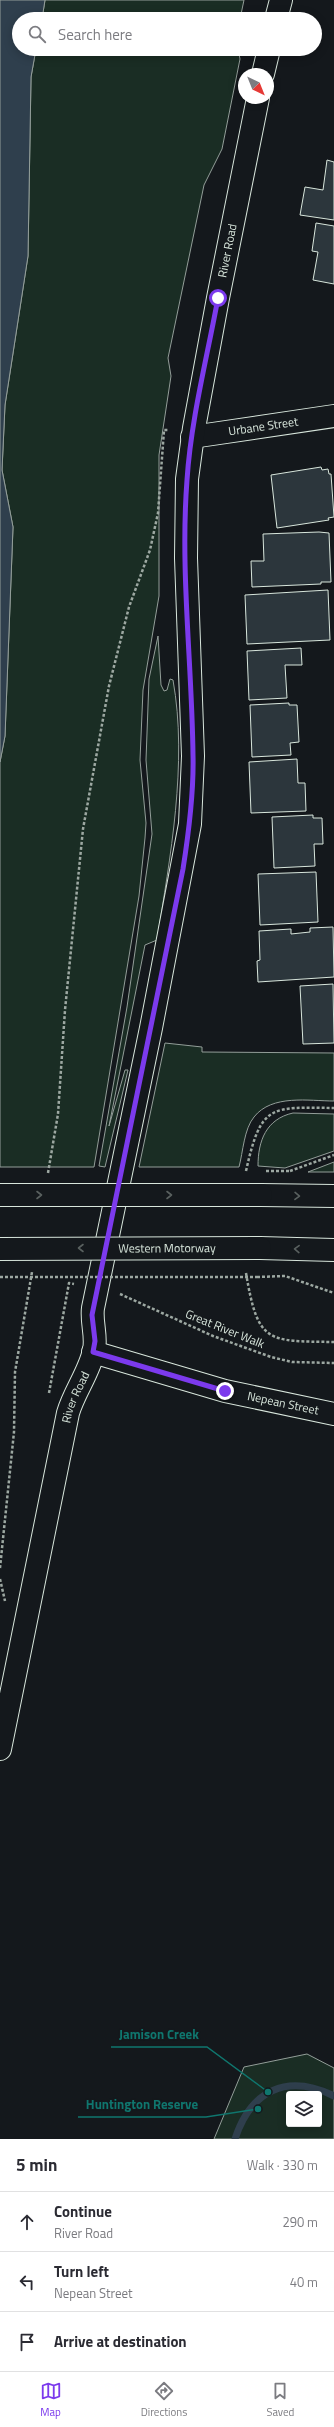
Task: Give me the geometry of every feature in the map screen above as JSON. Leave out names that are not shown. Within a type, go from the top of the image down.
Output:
[{"type":"main road","points":[[278,12],[281,0]]},
{"type":"main road","points":[[264,68],[267,56]]},
{"type":"main road","name":"River Road","points":[[0,1749],[68,1413],[75,1391],[93,1352],[93,1308],[154,1013],[190,824],[194,756],[186,522],[187,479],[184,433],[257,104]]},
{"type":"main road","name":"Urbane Street","points":[[184,433],[334,416]]},
{"type":"main road","points":[[0,1195],[334,1196]]},
{"type":"main road","name":"Western Motorway","points":[[0,1249],[260,1248],[334,1250]]},
{"type":"main road","name":"Nepean Street","points":[[93,1352],[225,1391],[334,1414]]},
{"type":"path","points":[[48,1177],[58,1114],[65,1010],[83,829],[109,686],[129,607],[150,550],[158,513],[164,430],[184,433]]},
{"type":"path","points":[[246,1171],[258,1129],[262,1121],[273,1113],[292,1108],[334,1108]]},
{"type":"path","points":[[289,1171],[334,1155]]},
{"type":"path","points":[[0,1568],[14,1432],[15,1372],[32,1270]]},
{"type":"path","points":[[246,1273],[252,1307],[268,1333],[286,1341],[334,1342]]},
{"type":"path","points":[[0,1277],[285,1276],[334,1293]]},
{"type":"path","name":"Great River Walk","points":[[114,1292],[213,1336],[271,1357],[292,1362],[334,1363]]},
{"type":"path","points":[[0,1580],[5,1601]]},
{"type":"green space","points":[[45,0],[244,0],[241,12],[43,12]]},
{"type":"green space","points":[[35,56],[239,56],[222,149],[204,185],[168,358],[171,376],[159,455],[159,596],[143,690],[140,760],[146,823],[145,838],[139,896],[94,1167],[0,1167],[0,762],[5,736],[13,527],[2,470],[5,405],[28,256],[31,77]]},
{"type":"green space","points":[[158,636],[161,685],[164,691],[167,690],[170,679],[173,680],[177,712],[179,744],[176,810],[157,940],[145,945],[109,1126],[125,1070],[128,1070],[105,1167],[99,1166],[127,1007],[152,834],[146,760],[149,679]]},
{"type":"green space","points":[[165,1043],[202,1047],[202,1052],[334,1053],[334,1101],[291,1100],[271,1105],[262,1110],[254,1117],[248,1128],[239,1167],[139,1167]]},
{"type":"green space","points":[[293,1113],[334,1114],[334,1151],[285,1168],[258,1166],[258,1157],[265,1132],[276,1120]]},
{"type":"green space","points":[[334,1162],[334,1172],[308,1172]]},
{"type":"green space","points":[[307,2054],[334,2068],[334,2139],[214,2139],[244,2067]]},
{"type":"water","points":[[0,0],[45,0],[43,12],[12,12],[12,56],[35,56],[31,77],[28,256],[5,405],[2,470],[13,527],[5,736],[0,762]]},
{"type":"building","points":[[327,160],[334,162],[334,220],[300,215],[305,187],[323,190]]},
{"type":"building","points":[[316,223],[334,226],[334,284],[313,280],[318,252],[312,251]]},
{"type":"building","points":[[321,467],[322,470],[328,469],[329,474],[331,474],[334,517],[328,518],[329,520],[277,528],[271,475]]},
{"type":"building","points":[[329,533],[331,582],[321,582],[321,584],[252,587],[251,561],[264,561],[263,534]]},
{"type":"building","points":[[328,590],[330,640],[247,644],[245,595]]},
{"type":"building","points":[[301,648],[302,665],[285,665],[287,698],[249,700],[247,651]]},
{"type":"building","points":[[289,703],[289,705],[297,705],[299,742],[290,743],[291,755],[252,757],[250,705]]},
{"type":"building","points":[[297,759],[298,783],[305,783],[306,811],[251,813],[249,762]]},
{"type":"building","points":[[313,815],[313,818],[322,818],[323,844],[314,844],[315,866],[274,868],[272,817]]},
{"type":"building","points":[[316,872],[318,922],[260,925],[258,874]]},
{"type":"building","points":[[333,927],[334,977],[258,982],[257,961],[260,960],[259,931],[291,929],[291,934],[310,932],[310,928]]},
{"type":"building","points":[[333,984],[334,1043],[303,1044],[300,986]]},
{"type":"waterway","points":[[235,2139],[242,2122],[251,2108],[261,2098],[273,2090],[301,2086],[317,2089],[334,2096]]},
{"type":"place","name":"Jamison Creek","points":[[268,2092]]},
{"type":"place","name":"Huntington Reserve","points":[[258,2109]]},
{"type":"route","points":[[218,298],[194,428],[187,479],[186,558],[194,756],[190,824],[183,869],[92,1315],[95,1341],[93,1352],[225,1391]]}]
